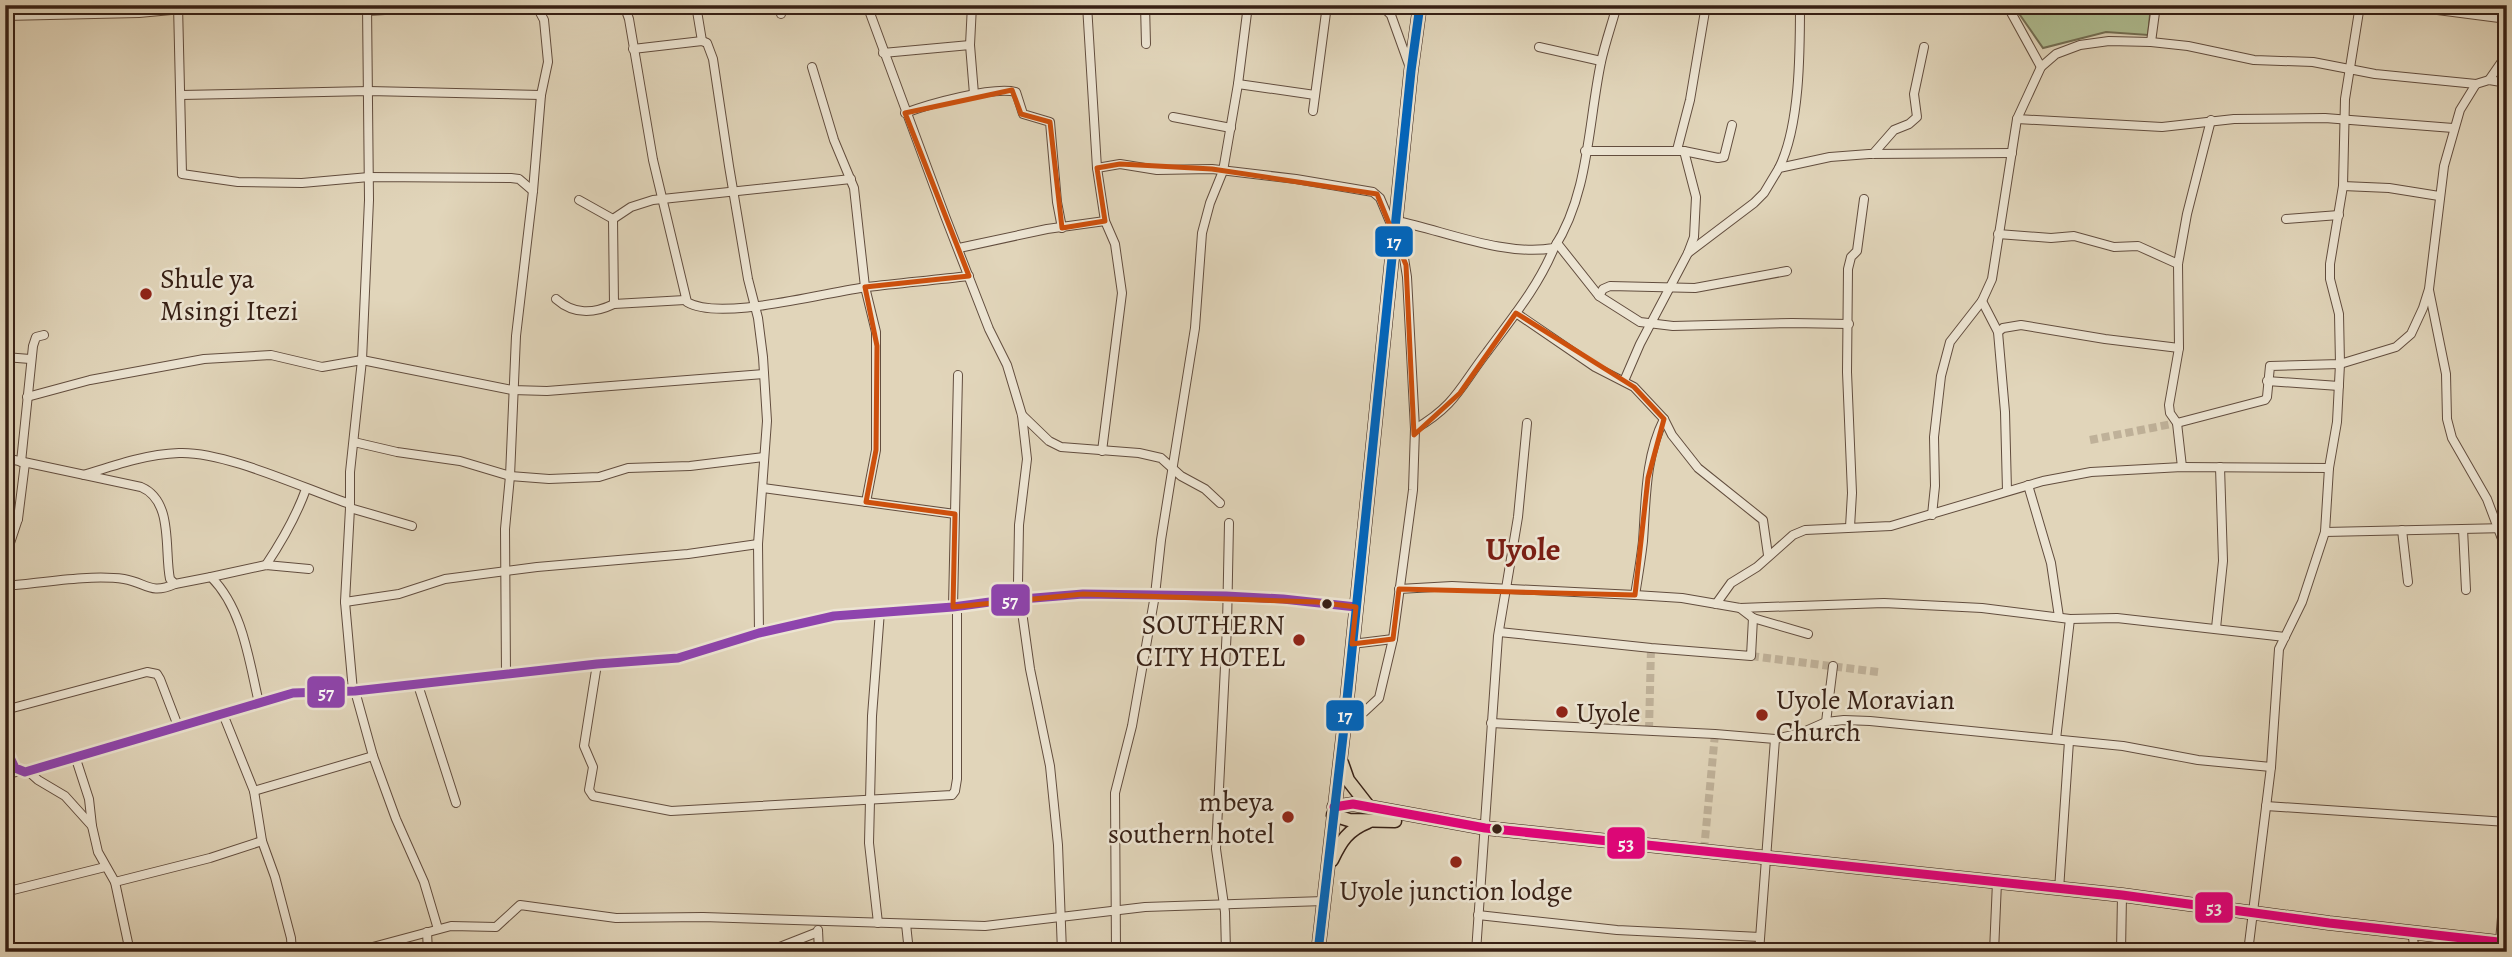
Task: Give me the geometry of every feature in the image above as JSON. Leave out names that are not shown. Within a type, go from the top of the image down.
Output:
[{"type":"highway","points":[[1318,952],[1420,5]]},
{"type":"highway","points":[[1341,756],[1343,771],[1373,814]]},
{"type":"highway","points":[[1334,811],[1349,820],[1373,814],[1436,818],[1485,828],[2122,895],[2503,943]]},
{"type":"highway","points":[[1328,868],[1343,838],[1373,814]]},
{"type":"street","points":[[5,16],[48,10],[139,13],[178,7],[225,5]]},
{"type":"street","points":[[438,929],[424,882],[396,819],[373,756],[354,691],[345,602],[349,472],[362,360],[369,177],[367,8],[474,5]]},
{"type":"street","points":[[506,674],[504,573],[512,390],[518,304],[548,52],[544,20],[536,5]]},
{"type":"street","points":[[624,5],[629,19],[653,160],[685,300],[690,304],[709,310],[754,306],[865,287],[969,276]]},
{"type":"street","points":[[696,5],[702,41]]},
{"type":"street","points":[[867,5],[905,113],[989,329],[1007,365],[1022,415],[1027,459],[1018,525],[1020,599],[1049,766],[1062,916],[1062,952]]},
{"type":"street","points":[[972,5],[970,45],[974,94]]},
{"type":"street","points":[[1087,5],[1097,168],[1105,221],[1115,244],[1122,293],[1102,452]]},
{"type":"street","points":[[1145,5],[1146,44]]},
{"type":"street","points":[[1116,952],[1115,793],[1132,726],[1155,595],[1172,466],[1195,328],[1202,233],[1223,171],[1248,5]]},
{"type":"street","points":[[1313,111],[1327,5]]},
{"type":"street","points":[[1374,5],[1391,15],[1411,71]]},
{"type":"street","points":[[1415,429],[1434,418],[1460,393],[1536,285],[1566,227],[1577,198],[1601,61],[1617,5]]},
{"type":"street","points":[[1624,380],[1688,253],[1693,237],[1696,197],[1680,150],[1706,5]]},
{"type":"street","points":[[1688,253],[1764,193],[1789,146],[1799,57],[1800,5]]},
{"type":"street","points":[[2007,5],[2041,67]]},
{"type":"street","points":[[2151,42],[2156,5]]},
{"type":"street","points":[[2248,952],[2270,767],[2279,649],[2302,602],[2325,531],[2329,468],[2337,422],[2340,364],[2339,314],[2330,278],[2343,186],[2343,119],[2360,5]]},
{"type":"street","points":[[2399,5],[2507,19]]},
{"type":"street","points":[[178,7],[181,174],[249,183],[302,183],[369,177],[511,178],[519,179],[533,191]]},
{"type":"street","points":[[633,49],[702,41],[707,44],[713,59],[733,190],[758,318],[764,374],[766,421],[758,544],[759,633]]},
{"type":"street","points":[[1932,515],[1935,486],[1934,437],[1941,376],[1950,342],[1982,301],[1992,279],[2017,119],[2041,67],[2056,54],[2080,45],[2109,41],[2151,42],[2188,46],[2254,60],[2313,62],[2476,84],[2489,80],[2507,83]]},
{"type":"street","points":[[883,53],[970,45]]},
{"type":"street","points":[[1539,47],[1601,61]]},
{"type":"street","points":[[1873,154],[1894,130],[1909,124],[1917,117],[1914,94],[1924,47]]},
{"type":"street","points":[[2489,80],[2507,54]]},
{"type":"street","points":[[812,67],[834,140],[851,179],[858,213],[865,287],[877,346],[876,450],[866,502]]},
{"type":"street","points":[[1238,83],[1315,95]]},
{"type":"street","points":[[2177,423],[2265,400],[2270,366],[2340,364],[2396,347],[2404,341],[2418,321],[2429,289],[2439,196],[2453,128],[2465,98],[2476,84]]},
{"type":"street","points":[[905,113],[974,94],[1014,90],[1023,114],[1050,122],[1062,228]]},
{"type":"street","points":[[181,95],[369,91],[541,95]]},
{"type":"street","points":[[1173,117],[1231,128]]},
{"type":"street","points":[[2017,119],[2162,127],[2211,120],[2343,119],[2453,128]]},
{"type":"street","points":[[2182,467],[2177,423],[2170,413],[2169,405],[2179,348],[2178,264],[2187,214],[2211,120]]},
{"type":"street","points":[[1585,151],[1680,150],[1718,158],[1724,156],[1732,125]]},
{"type":"street","points":[[1779,168],[1830,157],[1873,154],[2012,153]]},
{"type":"street","points":[[1097,168],[1128,164],[1157,170],[1212,169],[1296,179],[1377,194],[1396,232],[1407,277],[1415,429],[1413,490],[1393,639],[1379,698],[1364,712],[1345,719]]},
{"type":"street","points":[[613,219],[631,207],[653,200],[851,179]]},
{"type":"street","points":[[2343,186],[2389,188],[2439,196]]},
{"type":"street","points":[[1850,527],[1852,493],[1847,372],[1847,269],[1851,257],[1857,251],[1864,199]]},
{"type":"street","points":[[579,200],[613,219]]},
{"type":"street","points":[[2286,219],[2339,215]]},
{"type":"street","points":[[613,219],[614,304]]},
{"type":"street","points":[[959,248],[1105,221]]},
{"type":"street","points":[[1396,232],[1539,251],[1555,246]]},
{"type":"street","points":[[1998,234],[2074,236],[2114,247],[2138,246],[2178,264]]},
{"type":"street","points":[[1555,246],[1599,296],[1640,322],[1673,326],[1849,324]]},
{"type":"street","points":[[1599,296],[1603,289],[1609,286],[1668,289],[1714,287],[1787,271]]},
{"type":"street","points":[[2429,289],[2446,374],[2447,419],[2452,438],[2503,528],[2507,552]]},
{"type":"street","points":[[556,299],[566,307],[582,312],[614,304],[685,300]]},
{"type":"street","points":[[1982,301],[1998,332],[2005,412],[2007,491]]},
{"type":"street","points":[[1516,313],[1595,367],[1624,380],[1651,403],[1698,468],[1763,520],[1768,555]]},
{"type":"street","points":[[1998,332],[2003,328],[2021,325],[2179,348]]},
{"type":"street","points":[[5,558],[18,519],[30,359],[36,337],[44,335]]},
{"type":"street","points":[[27,397],[90,380],[229,356],[271,355],[322,367],[362,360],[512,390],[577,389],[764,374]]},
{"type":"street","points":[[5,357],[30,359]]},
{"type":"street","points":[[597,664],[584,746],[593,768],[589,790],[593,796],[671,811],[952,795],[957,779],[955,514],[958,374]]},
{"type":"street","points":[[2267,381],[2339,386]]},
{"type":"street","points":[[1022,415],[1054,445],[1152,455],[1166,460],[1181,476],[1205,489],[1220,503]]},
{"type":"street","points":[[1635,595],[1643,546],[1648,478],[1656,436],[1664,419]]},
{"type":"street","points":[[1476,952],[1499,632],[1518,517],[1528,423]]},
{"type":"street","points":[[354,442],[397,452],[460,461],[510,475],[575,479],[599,477],[628,468],[690,466],[764,457]]},
{"type":"street","points":[[82,475],[144,458],[181,453],[197,454],[254,469],[350,506],[412,526]]},
{"type":"street","points":[[5,458],[141,487],[153,494],[164,519],[170,579],[175,584]]},
{"type":"street","points":[[1716,604],[1731,583],[1757,567],[1798,532],[1891,526],[2028,485],[2076,474],[2182,467],[2329,468]]},
{"type":"street","points":[[2216,628],[2222,561],[2220,467]]},
{"type":"street","points":[[2028,485],[2051,563],[2059,617]]},
{"type":"street","points":[[763,488],[955,514]]},
{"type":"street","points":[[266,565],[288,530],[306,489]]},
{"type":"street","points":[[5,516],[18,519]]},
{"type":"street","points":[[1226,952],[1224,904],[1216,849],[1227,626],[1229,523]]},
{"type":"street","points":[[2325,531],[2503,528]]},
{"type":"street","points":[[2463,529],[2466,590]]},
{"type":"street","points":[[2402,530],[2408,582]]},
{"type":"street","points":[[345,602],[400,594],[444,579],[537,567],[688,554],[758,544]]},
{"type":"street","points":[[5,586],[100,578],[127,579],[159,590],[175,584],[266,565],[309,569]]},
{"type":"street","points":[[211,577],[230,602],[260,703]]},
{"type":"street","points":[[1399,589],[1452,586],[1635,595],[1682,598],[1740,608],[1884,603],[1982,608],[2070,619],[2117,618],[2285,637]]},
{"type":"street","points":[[5,775],[305,691],[354,691],[597,664],[678,658],[759,633],[824,617],[1083,594],[1226,596],[1356,607]]},
{"type":"street","points":[[1740,608],[1753,618],[1808,634]]},
{"type":"street","points":[[878,923],[869,863],[872,716],[880,611]]},
{"type":"street","points":[[1499,632],[1751,656],[1753,618]]},
{"type":"street","points":[[2056,738],[2070,619]]},
{"type":"street","points":[[1352,644],[1393,639]]},
{"type":"street","points":[[1826,722],[1833,666]]},
{"type":"street","points":[[5,710],[147,672],[156,674],[160,679],[178,726]]},
{"type":"street","points":[[418,685],[456,803]]},
{"type":"street","points":[[223,714],[254,791],[262,841],[275,877],[291,938],[292,952]]},
{"type":"street","points":[[1491,723],[1715,734],[1775,740],[1826,722],[1870,721],[2056,738],[2123,746],[2198,760],[2270,767]]},
{"type":"street","points":[[1759,952],[1775,740]]},
{"type":"street","points":[[2059,890],[2069,741]]},
{"type":"street","points":[[5,747],[11,764],[65,796],[92,826]]},
{"type":"street","points":[[75,756],[89,799],[98,852],[115,882],[130,952]]},
{"type":"street","points":[[254,791],[373,756]]},
{"type":"street","points":[[2266,806],[2507,822]]},
{"type":"street","points":[[115,882],[211,858],[262,841]]},
{"type":"street","points":[[2503,943],[2507,856]]},
{"type":"street","points":[[5,892],[105,867]]},
{"type":"street","points":[[1994,952],[1997,882]]},
{"type":"street","points":[[2121,952],[2122,895]]},
{"type":"street","points":[[359,951],[438,929],[463,925],[496,927],[520,905],[615,918],[703,917],[985,926],[1170,905],[1324,901]]},
{"type":"street","points":[[1478,915],[1617,930],[1760,937]]},
{"type":"street","points":[[818,920],[819,952]]},
{"type":"street","points":[[906,925],[909,952]]},
{"type":"street","points":[[2412,931],[2416,952]]},
{"type":"street","points":[[427,932],[428,952]]},
{"type":"street","points":[[767,952],[818,932]]},
{"type":"highlighted area","points":[[1012,90],[1021,114],[1050,122],[1062,228],[1105,221],[1097,168],[1120,164],[1212,169],[1377,194],[1406,265],[1414,435],[1460,393],[1516,313],[1634,387],[1664,419],[1648,478],[1635,595],[1399,589],[1393,639],[1352,644],[1356,607],[1317,602],[1083,594],[953,607],[955,514],[866,502],[876,450],[877,346],[865,287],[969,276],[905,113]]},
{"type":"green space","points":[[2016,5],[2151,5],[2148,35],[2106,32],[2043,48]]},
{"type":"tunnel","points":[[2090,440],[2177,423]]},
{"type":"tunnel","points":[[1649,730],[1651,648]]},
{"type":"tunnel","points":[[1751,656],[1878,672]]},
{"type":"tunnel","points":[[1704,850],[1715,734]]},
{"type":"transit line","name":"17","points":[[1318,952],[1420,5]]},
{"type":"transit line","name":"57","points":[[5,747],[15,768],[25,772],[293,693],[355,691],[597,664],[678,658],[759,633],[834,616],[1083,594],[1226,596],[1356,607]]},
{"type":"transit line","name":"53","points":[[1334,807],[1353,804],[1485,828],[2122,895],[2329,923],[2507,943]]},
{"type":"place","name":"Shule ya Msingi Itezi","points":[[146,294]]},
{"type":"place","name":"SOUTHERN CITY HOTEL","points":[[1299,640]]},
{"type":"place","name":"Uyole","points":[[1562,712]]},
{"type":"place","name":"Uyole Moravian Church","points":[[1762,715]]},
{"type":"place","name":"mbeya southern hotel","points":[[1288,817]]},
{"type":"place","name":"Uyole junction lodge","points":[[1456,862]]},
{"type":"district","name":"Uyole","points":[[1523,549]]}]
